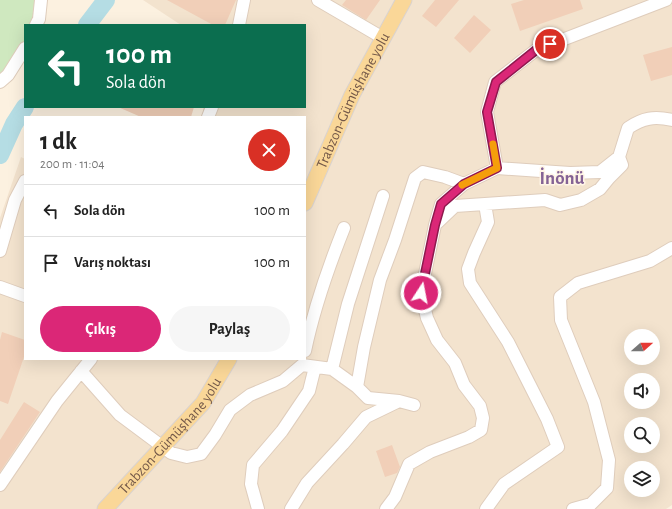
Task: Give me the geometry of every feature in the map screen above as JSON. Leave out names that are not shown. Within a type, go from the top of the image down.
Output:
[{"type":"main road","name":"Trabzon-Gümüşhane yolu","points":[[306,201],[352,95],[404,0]]},
{"type":"main road","name":"Trabzon-Gümüşhane yolu","points":[[105,509],[203,403],[228,360]]},
{"type":"street","points":[[36,24],[39,19],[40,0]]},
{"type":"street","points":[[239,24],[244,0]]},
{"type":"street","points":[[318,0],[383,38]]},
{"type":"street","points":[[497,168],[487,112],[496,82],[536,50],[666,0]]},
{"type":"street","points":[[0,82],[8,75],[24,50]]},
{"type":"street","points":[[386,509],[395,497],[409,464],[430,452],[469,437],[481,430],[483,418],[480,406],[464,385],[455,364],[437,340],[427,318],[421,293],[435,225],[441,204],[464,184],[497,168],[570,173],[600,172],[619,156],[628,128],[640,120],[662,118],[672,120]]},
{"type":"street","points":[[435,225],[455,206],[545,200],[560,205],[581,200],[600,189],[608,178],[622,165],[619,156]]},
{"type":"street","points":[[357,387],[364,347],[380,280],[395,240],[415,178],[423,172],[445,177],[464,184]]},
{"type":"street","points":[[0,251],[15,200],[24,183]]},
{"type":"street","points":[[332,369],[348,304],[383,196]]},
{"type":"street","points":[[485,204],[488,222],[468,269],[470,283],[508,342],[547,419],[558,447],[504,484],[486,509]]},
{"type":"street","points":[[306,346],[310,326],[326,274],[344,228]]},
{"type":"street","points":[[573,509],[590,504],[607,488],[609,460],[594,402],[561,320],[560,297],[578,283],[650,261],[672,248]]},
{"type":"street","points":[[0,287],[24,296]]},
{"type":"street","points":[[0,485],[57,401],[90,360]]},
{"type":"street","points":[[81,371],[120,415],[171,453],[187,457],[201,454],[215,435],[230,410],[250,395],[283,381],[303,362],[315,367],[332,369],[357,387],[368,398],[399,401],[414,405]]},
{"type":"street","points":[[258,509],[251,484],[253,465],[282,431],[309,391],[315,367]]},
{"type":"street","points":[[291,509],[307,483],[366,417],[399,401]]},
{"type":"shaded area","points":[[143,0],[672,0],[672,505],[666,509],[0,509],[0,218],[21,157],[24,158],[24,360],[306,360],[306,116],[203,116],[203,108],[306,108],[306,24],[179,24]]},
{"type":"green space","points":[[0,0],[41,0],[36,24],[24,24],[24,49],[0,82]]},
{"type":"building","points":[[167,0],[236,0],[225,24],[211,24]]},
{"type":"building","points":[[346,0],[380,0],[366,20],[342,5]]},
{"type":"building","points":[[435,0],[459,0],[436,27],[422,16]]},
{"type":"building","points":[[524,0],[580,0],[583,9],[520,31],[511,4]]},
{"type":"building","points":[[474,15],[491,30],[470,53],[454,38]]},
{"type":"building","points":[[672,47],[672,75],[651,81],[643,55]]},
{"type":"building","points":[[120,108],[194,108],[191,116],[139,116]]},
{"type":"building","points":[[2,332],[24,340],[24,357],[8,404],[0,401],[0,340]]},
{"type":"building","points":[[24,402],[40,412],[0,472],[0,440]]},
{"type":"building","points":[[392,445],[400,467],[397,473],[385,477],[376,451]]},
{"type":"waterway","points":[[88,24],[106,0]]},
{"type":"waterway","points":[[0,155],[14,124],[24,108]]},
{"type":"slow traffic","points":[[462,185],[497,168],[493,144]]},
{"type":"district","name":"İnönü","points":[[562,177]]},
{"type":"route","points":[[421,293],[435,225],[441,204],[464,184],[497,168],[487,112],[496,82],[536,50],[550,44]]}]
